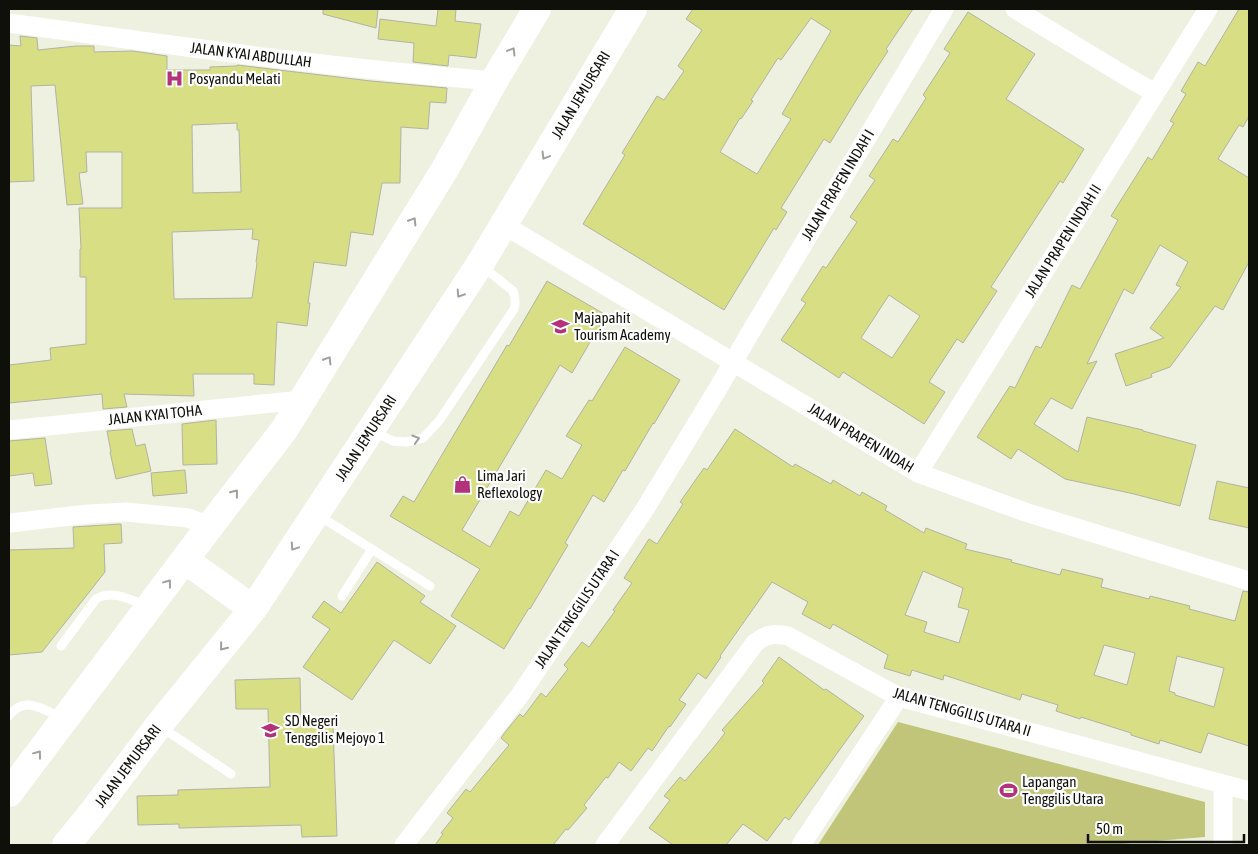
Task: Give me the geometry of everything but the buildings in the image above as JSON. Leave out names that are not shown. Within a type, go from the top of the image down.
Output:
[{"type":"main road","points":[[9,793],[284,430],[445,169],[537,9]]},
{"type":"main road","name":"JALAN JEMURSARI","points":[[73,843],[89,817],[158,725],[253,609],[480,264],[633,9]]},
{"type":"main road","points":[[185,560],[253,609]]},
{"type":"street","name":"JALAN PRAPEN INDAH I","points":[[733,362],[944,9]]},
{"type":"street","points":[[1016,9],[1155,92]]},
{"type":"street","name":"JALAN PRAPEN INDAH II","points":[[918,473],[1208,9]]},
{"type":"street","name":"JALAN KYAI ABDULLAH","points":[[9,23],[230,53],[494,81]]},
{"type":"street","name":"JALAN PRAPEN INDAH","points":[[504,225],[918,473],[1024,512],[1249,581]]},
{"type":"street","name":"JALAN TENGGILIS UTARA I","points":[[404,845],[520,695],[645,509],[733,362]]},
{"type":"street","name":"JALAN KYAI TOHA","points":[[9,430],[302,400]]},
{"type":"street","points":[[10,523],[88,514],[126,512],[188,518],[210,526]]},
{"type":"street","name":"JALAN TENGGILIS UTARA II","points":[[605,845],[755,643],[764,636],[772,634],[788,636],[899,697],[1249,792]]},
{"type":"street","points":[[801,845],[899,697]]},
{"type":"street","points":[[1223,785],[1223,845]]},
{"type":"lane","points":[[371,430],[393,441],[406,442],[423,438],[439,422],[514,309],[515,297],[513,291],[480,264]]},
{"type":"lane","points":[[316,514],[430,586]]},
{"type":"lane","points":[[342,596],[372,549]]},
{"type":"lane","points":[[60,646],[96,599],[102,595],[108,594],[122,597],[150,607]]},
{"type":"lane","points":[[9,716],[12,711],[20,706],[30,705],[64,719]]},
{"type":"lane","points":[[158,725],[231,774]]},
{"type":"green space","name":"Lapangan Tenggilis Utara","points":[[898,722],[1205,802],[1205,837],[1107,845],[818,845]]},
{"type":"place","name":"Posyandu Melati","points":[[175,79]]},
{"type":"place","name":"Majapahit Tourism Academy","points":[[560,327]]},
{"type":"place","name":"Lima Jari Reflexology","points":[[463,485]]},
{"type":"place","name":"SD Negeri Tenggilis Mejoyo 1","points":[[271,730]]},
{"type":"place","name":"Lapangan Tenggilis Utara","points":[[1008,791]]}]
